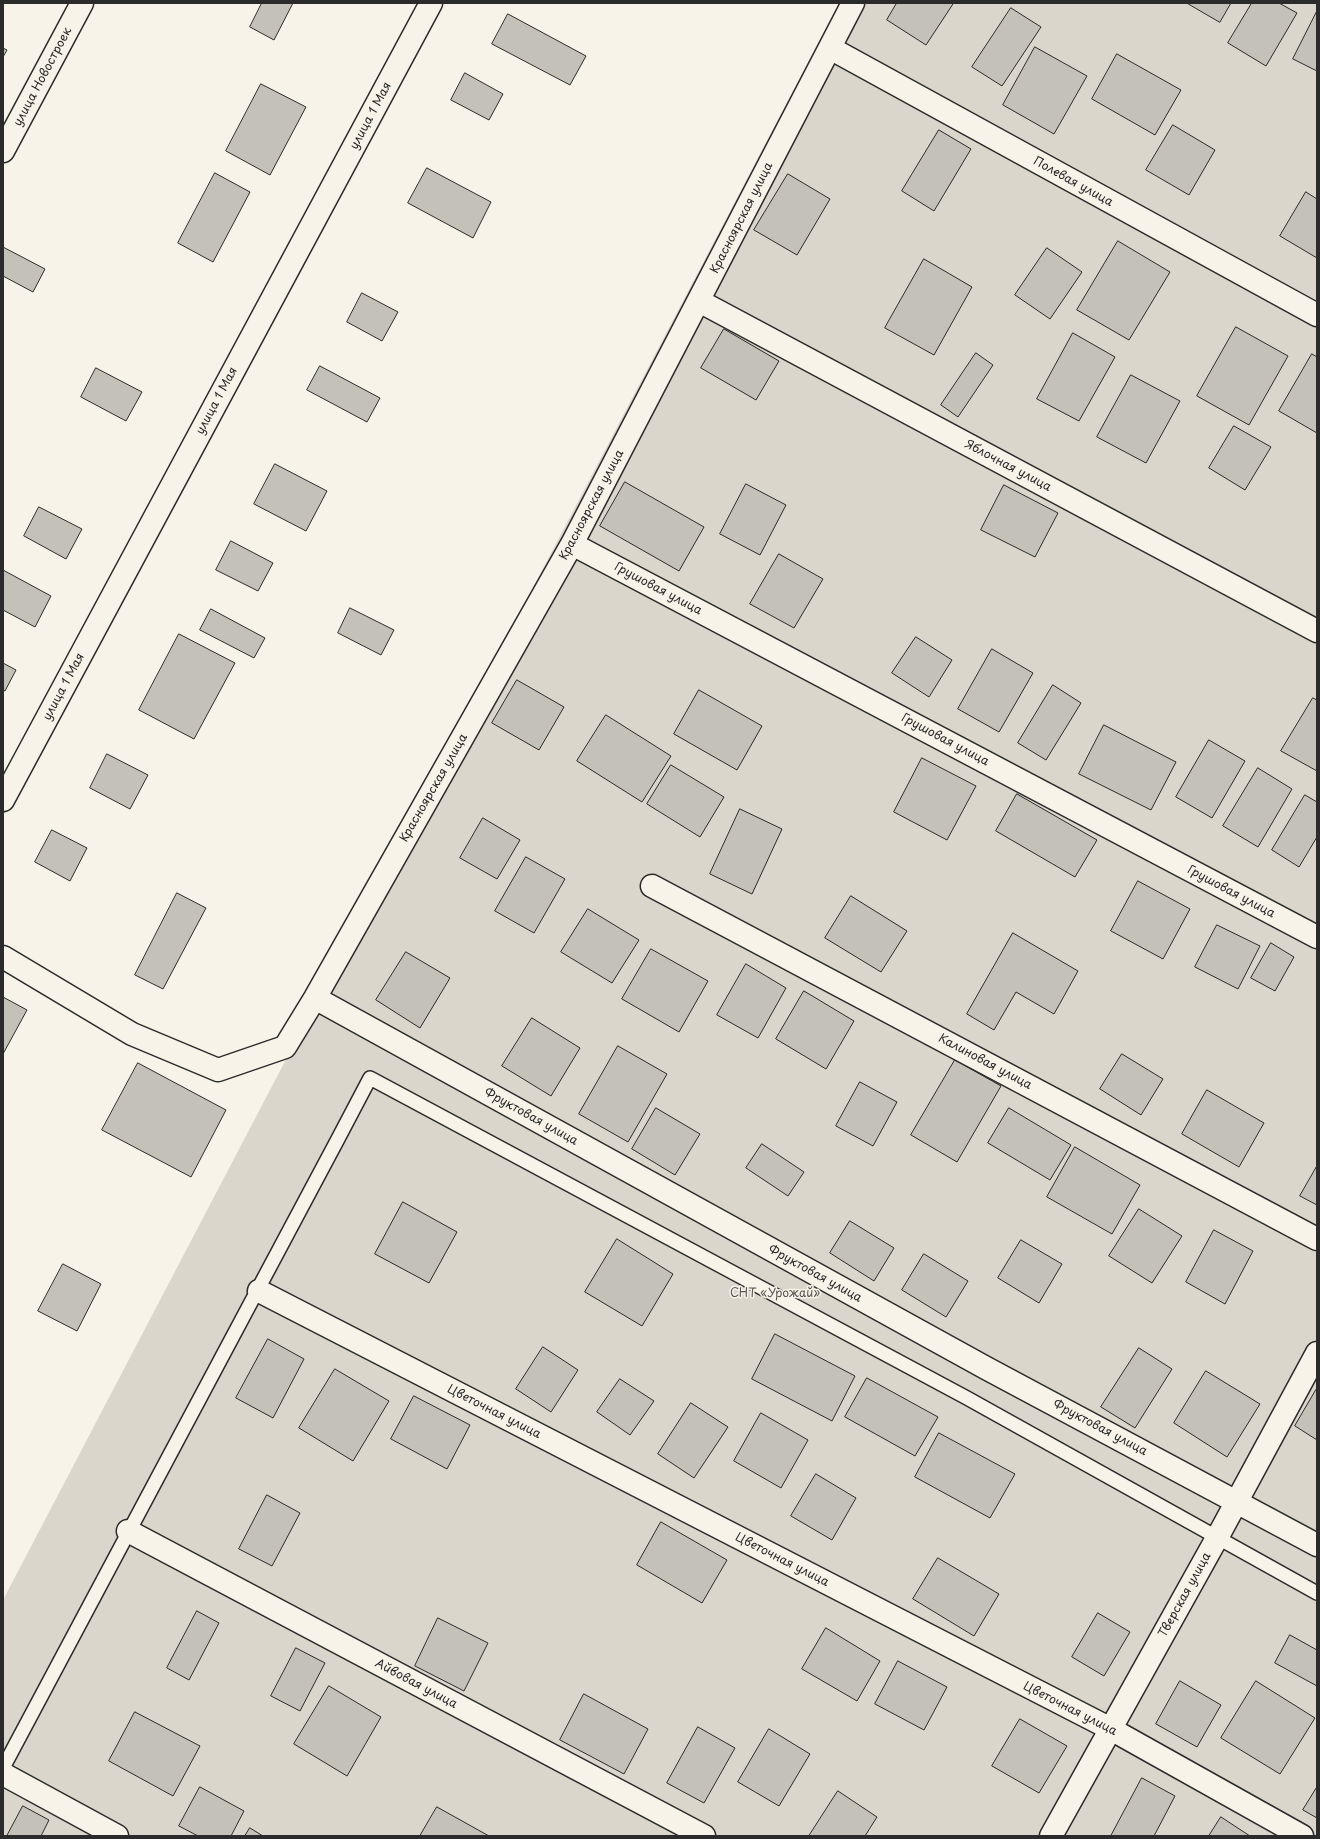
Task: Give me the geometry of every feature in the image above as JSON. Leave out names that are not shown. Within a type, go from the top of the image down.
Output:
[{"type":"street","name":"улица Новостроек","points":[[3,150],[82,3]]},
{"type":"street","name":"улица 1 Мая","points":[[3,800],[431,3]]},
{"type":"street","name":"Красноярская улица","points":[[3,957],[132,1034],[218,1070],[285,1047],[315,998],[572,544],[853,3]]},
{"type":"street","name":"Полевая улица","points":[[830,48],[1317,315]]},
{"type":"street","name":"Яблочная улица","points":[[699,301],[1317,631]]},
{"type":"street","name":"Грушовая улица","points":[[572,544],[1317,937]]},
{"type":"street","name":"Калиновая улица","points":[[652,886],[1317,1239]]},
{"type":"street","name":"Фруктовая улица","points":[[315,998],[986,1368],[1317,1545]]},
{"type":"street","name":"Цветочная улица","points":[[259,1291],[1109,1728],[1302,1836]]},
{"type":"street","name":"Тверская улица","points":[[1051,1836],[1109,1728],[1217,1538],[1317,1352]]},
{"type":"street","name":"Айвовая улица","points":[[128,1531],[704,1836]]},
{"type":"street","points":[[3,1774],[117,1836]]},
{"type":"lane","points":[[3,1768],[128,1531],[259,1291],[370,1078],[960,1394],[1317,1593]]},
{"type":"green space","name":"СНТ «Урожай»","points":[[839,3],[1317,3],[1317,1836],[3,1836],[3,1600]]},
{"type":"building","points":[[262,3],[293,3],[274,40],[250,27]]},
{"type":"building","points":[[897,3],[953,4],[926,45],[887,20]]},
{"type":"building","points":[[1187,3],[1231,3],[1220,22]]},
{"type":"building","points":[[1252,3],[1279,3],[1297,13],[1266,66],[1228,43]]},
{"type":"building","points":[[1011,8],[1041,27],[1002,86],[972,67]]},
{"type":"building","points":[[1317,11],[1317,71],[1293,59]]},
{"type":"building","points":[[508,14],[586,56],[570,85],[492,44]]},
{"type":"building","points":[[1035,47],[1087,76],[1054,134],[1003,105]]},
{"type":"building","points":[[3,48],[7,50],[3,57]]},
{"type":"building","points":[[1117,54],[1181,90],[1155,135],[1092,99]]},
{"type":"building","points":[[465,73],[503,94],[489,120],[451,100]]},
{"type":"building","points":[[261,84],[306,107],[270,175],[226,151]]},
{"type":"building","points":[[1173,125],[1215,150],[1189,195],[1146,170]]},
{"type":"building","points":[[939,130],[971,149],[934,211],[902,191]]},
{"type":"building","points":[[427,168],[491,202],[473,238],[408,203]]},
{"type":"building","points":[[215,173],[250,192],[213,262],[178,243]]},
{"type":"building","points":[[788,174],[830,199],[797,255],[754,230]]},
{"type":"building","points":[[1306,192],[1317,199],[1317,258],[1280,236]]},
{"type":"building","points":[[1118,241],[1170,272],[1129,340],[1077,310]]},
{"type":"building","points":[[3,247],[45,269],[33,292],[3,276]]},
{"type":"building","points":[[1047,248],[1082,272],[1050,319],[1015,295]]},
{"type":"building","points":[[924,259],[972,287],[934,355],[885,328]]},
{"type":"building","points":[[362,293],[398,312],[382,341],[347,322]]},
{"type":"building","points":[[1236,327],[1288,356],[1249,425],[1197,396]]},
{"type":"building","points":[[724,329],[779,361],[756,400],[701,368]]},
{"type":"building","points":[[1073,333],[1115,357],[1079,421],[1037,399]]},
{"type":"building","points":[[976,353],[993,365],[958,417],[941,405]]},
{"type":"building","points":[[1312,354],[1317,357],[1317,433],[1279,411]]},
{"type":"building","points":[[320,366],[380,398],[367,422],[307,390]]},
{"type":"building","points":[[96,368],[142,392],[126,421],[81,397]]},
{"type":"building","points":[[1131,375],[1180,401],[1146,463],[1097,437]]},
{"type":"building","points":[[1234,426],[1271,447],[1245,490],[1209,468]]},
{"type":"building","points":[[275,464],[327,491],[306,531],[254,504]]},
{"type":"building","points":[[625,482],[704,527],[679,571],[600,526]]},
{"type":"building","points":[[746,484],[786,505],[760,555],[720,534]]},
{"type":"building","points":[[1004,485],[1058,513],[1035,557],[981,530]]},
{"type":"building","points":[[39,507],[82,529],[66,559],[24,536]]},
{"type":"building","points":[[231,541],[273,563],[258,591],[216,570]]},
{"type":"building","points":[[779,554],[823,579],[794,628],[750,604]]},
{"type":"building","points":[[3,570],[51,596],[35,627],[3,610]]},
{"type":"building","points":[[350,608],[394,630],[381,655],[338,633]]},
{"type":"building","points":[[211,609],[265,638],[254,658],[200,630]]},
{"type":"building","points":[[179,634],[235,663],[194,739],[139,710]]},
{"type":"building","points":[[916,637],[952,660],[929,697],[892,673]]},
{"type":"building","points":[[992,649],[1033,673],[999,732],[958,709]]},
{"type":"building","points":[[3,663],[16,670],[5,691],[3,690]]},
{"type":"building","points":[[517,680],[564,707],[539,750],[492,723]]},
{"type":"building","points":[[1053,685],[1081,703],[1046,760],[1018,743]]},
{"type":"building","points":[[699,690],[762,726],[737,770],[674,734]]},
{"type":"building","points":[[1313,698],[1317,700],[1317,771],[1281,751]]},
{"type":"building","points":[[606,715],[671,756],[642,802],[577,761]]},
{"type":"building","points":[[1104,725],[1176,762],[1151,810],[1079,774]]},
{"type":"building","points":[[1209,740],[1245,761],[1212,818],[1176,797]]},
{"type":"building","points":[[107,754],[148,775],[130,809],[90,788]]},
{"type":"building","points":[[922,758],[976,786],[947,840],[894,812]]},
{"type":"building","points":[[671,765],[724,797],[700,837],[647,804]]},
{"type":"building","points":[[1258,768],[1292,789],[1258,847],[1223,826]]},
{"type":"building","points":[[1017,794],[1097,840],[1075,877],[996,831]]},
{"type":"building","points":[[1305,795],[1317,802],[1317,837],[1299,867],[1272,850]]},
{"type":"building","points":[[740,809],[782,829],[752,894],[710,874]]},
{"type":"building","points":[[483,818],[520,840],[497,879],[460,858]]},
{"type":"building","points":[[52,830],[87,848],[70,881],[35,862]]},
{"type":"building","points":[[526,857],[565,879],[534,933],[495,911]]},
{"type":"building","points":[[1138,881],[1190,909],[1163,959],[1111,931]]},
{"type":"building","points":[[177,893],[206,908],[163,989],[135,975]]},
{"type":"building","points":[[851,896],[907,931],[881,972],[825,938]]},
{"type":"building","points":[[588,909],[639,940],[612,983],[561,952]]},
{"type":"building","points":[[1217,925],[1260,946],[1238,989],[1195,967]]},
{"type":"building","points":[[1013,933],[1078,971],[1054,1014],[1016,992],[994,1030],[967,1014]]},
{"type":"building","points":[[1271,943],[1294,957],[1275,991],[1251,978]]},
{"type":"building","points":[[651,949],[708,981],[679,1032],[622,999]]},
{"type":"building","points":[[406,952],[450,978],[420,1028],[376,1000]]},
{"type":"building","points":[[746,964],[786,988],[758,1038],[717,1015]]},
{"type":"building","points":[[804,991],[854,1021],[826,1069],[776,1039]]},
{"type":"building","points":[[3,997],[27,1010],[3,1054]]},
{"type":"building","points":[[532,1018],[580,1048],[551,1096],[502,1066]]},
{"type":"building","points":[[618,1046],[667,1074],[628,1142],[579,1114]]},
{"type":"building","points":[[1122,1054],[1163,1079],[1141,1115],[1100,1089]]},
{"type":"building","points":[[955,1060],[1001,1086],[957,1162],[911,1135]]},
{"type":"building","points":[[138,1063],[226,1110],[191,1177],[102,1130]]},
{"type":"building","points":[[860,1082],[897,1102],[873,1146],[836,1126]]},
{"type":"building","points":[[1207,1090],[1264,1123],[1239,1167],[1182,1134]]},
{"type":"building","points":[[656,1108],[700,1134],[675,1175],[632,1149]]},
{"type":"building","points":[[1009,1108],[1071,1145],[1050,1180],[988,1143]]},
{"type":"building","points":[[762,1144],[804,1172],[788,1196],[746,1168]]},
{"type":"building","points":[[1075,1147],[1140,1185],[1112,1234],[1047,1197]]},
{"type":"building","points":[[1317,1166],[1317,1205],[1300,1196]]},
{"type":"building","points":[[403,1202],[457,1232],[429,1283],[375,1254]]},
{"type":"building","points":[[1139,1209],[1182,1236],[1152,1283],[1109,1256]]},
{"type":"building","points":[[850,1221],[894,1248],[874,1281],[830,1253]]},
{"type":"building","points":[[1214,1230],[1253,1251],[1225,1304],[1186,1282]]},
{"type":"building","points":[[617,1239],[673,1274],[642,1326],[585,1292]]},
{"type":"building","points":[[1021,1240],[1062,1264],[1039,1303],[998,1278]]},
{"type":"building","points":[[924,1254],[968,1281],[946,1317],[902,1290]]},
{"type":"building","points":[[63,1264],[101,1284],[77,1331],[38,1311]]},
{"type":"building","points":[[775,1334],[855,1376],[832,1421],[752,1379]]},
{"type":"building","points":[[268,1339],[304,1359],[273,1418],[236,1398]]},
{"type":"building","points":[[543,1347],[578,1370],[551,1412],[516,1389]]},
{"type":"building","points":[[1139,1348],[1172,1369],[1135,1428],[1101,1407]]},
{"type":"building","points":[[335,1369],[389,1401],[353,1461],[299,1428]]},
{"type":"building","points":[[1206,1371],[1260,1404],[1227,1457],[1174,1423]]},
{"type":"building","points":[[867,1378],[938,1417],[915,1456],[845,1417]]},
{"type":"building","points":[[620,1379],[654,1401],[630,1435],[597,1412]]},
{"type":"building","points":[[1317,1388],[1317,1440],[1295,1426]]},
{"type":"building","points":[[414,1396],[470,1425],[447,1469],[391,1439]]},
{"type":"building","points":[[691,1403],[728,1427],[694,1478],[658,1454]]},
{"type":"building","points":[[761,1413],[808,1440],[781,1488],[734,1461]]},
{"type":"building","points":[[939,1433],[1015,1474],[990,1518],[915,1477]]},
{"type":"building","points":[[816,1474],[856,1498],[832,1540],[791,1516]]},
{"type":"building","points":[[267,1495],[300,1513],[272,1566],[239,1549]]},
{"type":"building","points":[[661,1522],[727,1560],[702,1603],[637,1565]]},
{"type":"building","points":[[938,1558],[999,1594],[974,1636],[913,1599]]},
{"type":"building","points":[[197,1611],[219,1623],[189,1680],[167,1668]]},
{"type":"building","points":[[1098,1613],[1130,1632],[1104,1676],[1072,1657]]},
{"type":"building","points":[[438,1618],[488,1643],[464,1691],[415,1666]]},
{"type":"building","points":[[826,1628],[880,1661],[857,1701],[802,1669]]},
{"type":"building","points":[[1290,1635],[1317,1650],[1317,1686],[1275,1663]]},
{"type":"building","points":[[296,1648],[325,1663],[300,1711],[271,1696]]},
{"type":"building","points":[[898,1661],[947,1687],[924,1730],[875,1704]]},
{"type":"building","points":[[1180,1681],[1221,1705],[1197,1747],[1156,1724]]},
{"type":"building","points":[[1256,1681],[1315,1718],[1280,1774],[1221,1738]]},
{"type":"building","points":[[329,1686],[381,1717],[347,1776],[294,1744]]},
{"type":"building","points":[[584,1694],[648,1729],[624,1774],[560,1740]]},
{"type":"building","points":[[135,1712],[200,1746],[173,1796],[109,1761]]},
{"type":"building","points":[[1020,1719],[1067,1746],[1039,1793],[992,1766]]},
{"type":"building","points":[[698,1727],[735,1748],[704,1803],[667,1783]]},
{"type":"building","points":[[769,1729],[810,1754],[779,1806],[738,1782]]},
{"type":"building","points":[[1142,1778],[1175,1796],[1154,1836],[1111,1836]]},
{"type":"building","points":[[200,1787],[244,1811],[231,1836],[198,1836],[179,1826]]},
{"type":"building","points":[[1317,1787],[1317,1818],[1303,1810]]},
{"type":"building","points":[[838,1791],[877,1817],[865,1836],[809,1836]]},
{"type":"building","points":[[23,1806],[49,1820],[41,1836],[7,1836]]},
{"type":"building","points":[[437,1807],[489,1836],[420,1836]]},
{"type":"building","points":[[1221,1817],[1250,1836],[1209,1836]]},
{"type":"building","points":[[250,1828],[263,1836],[245,1836]]}]
